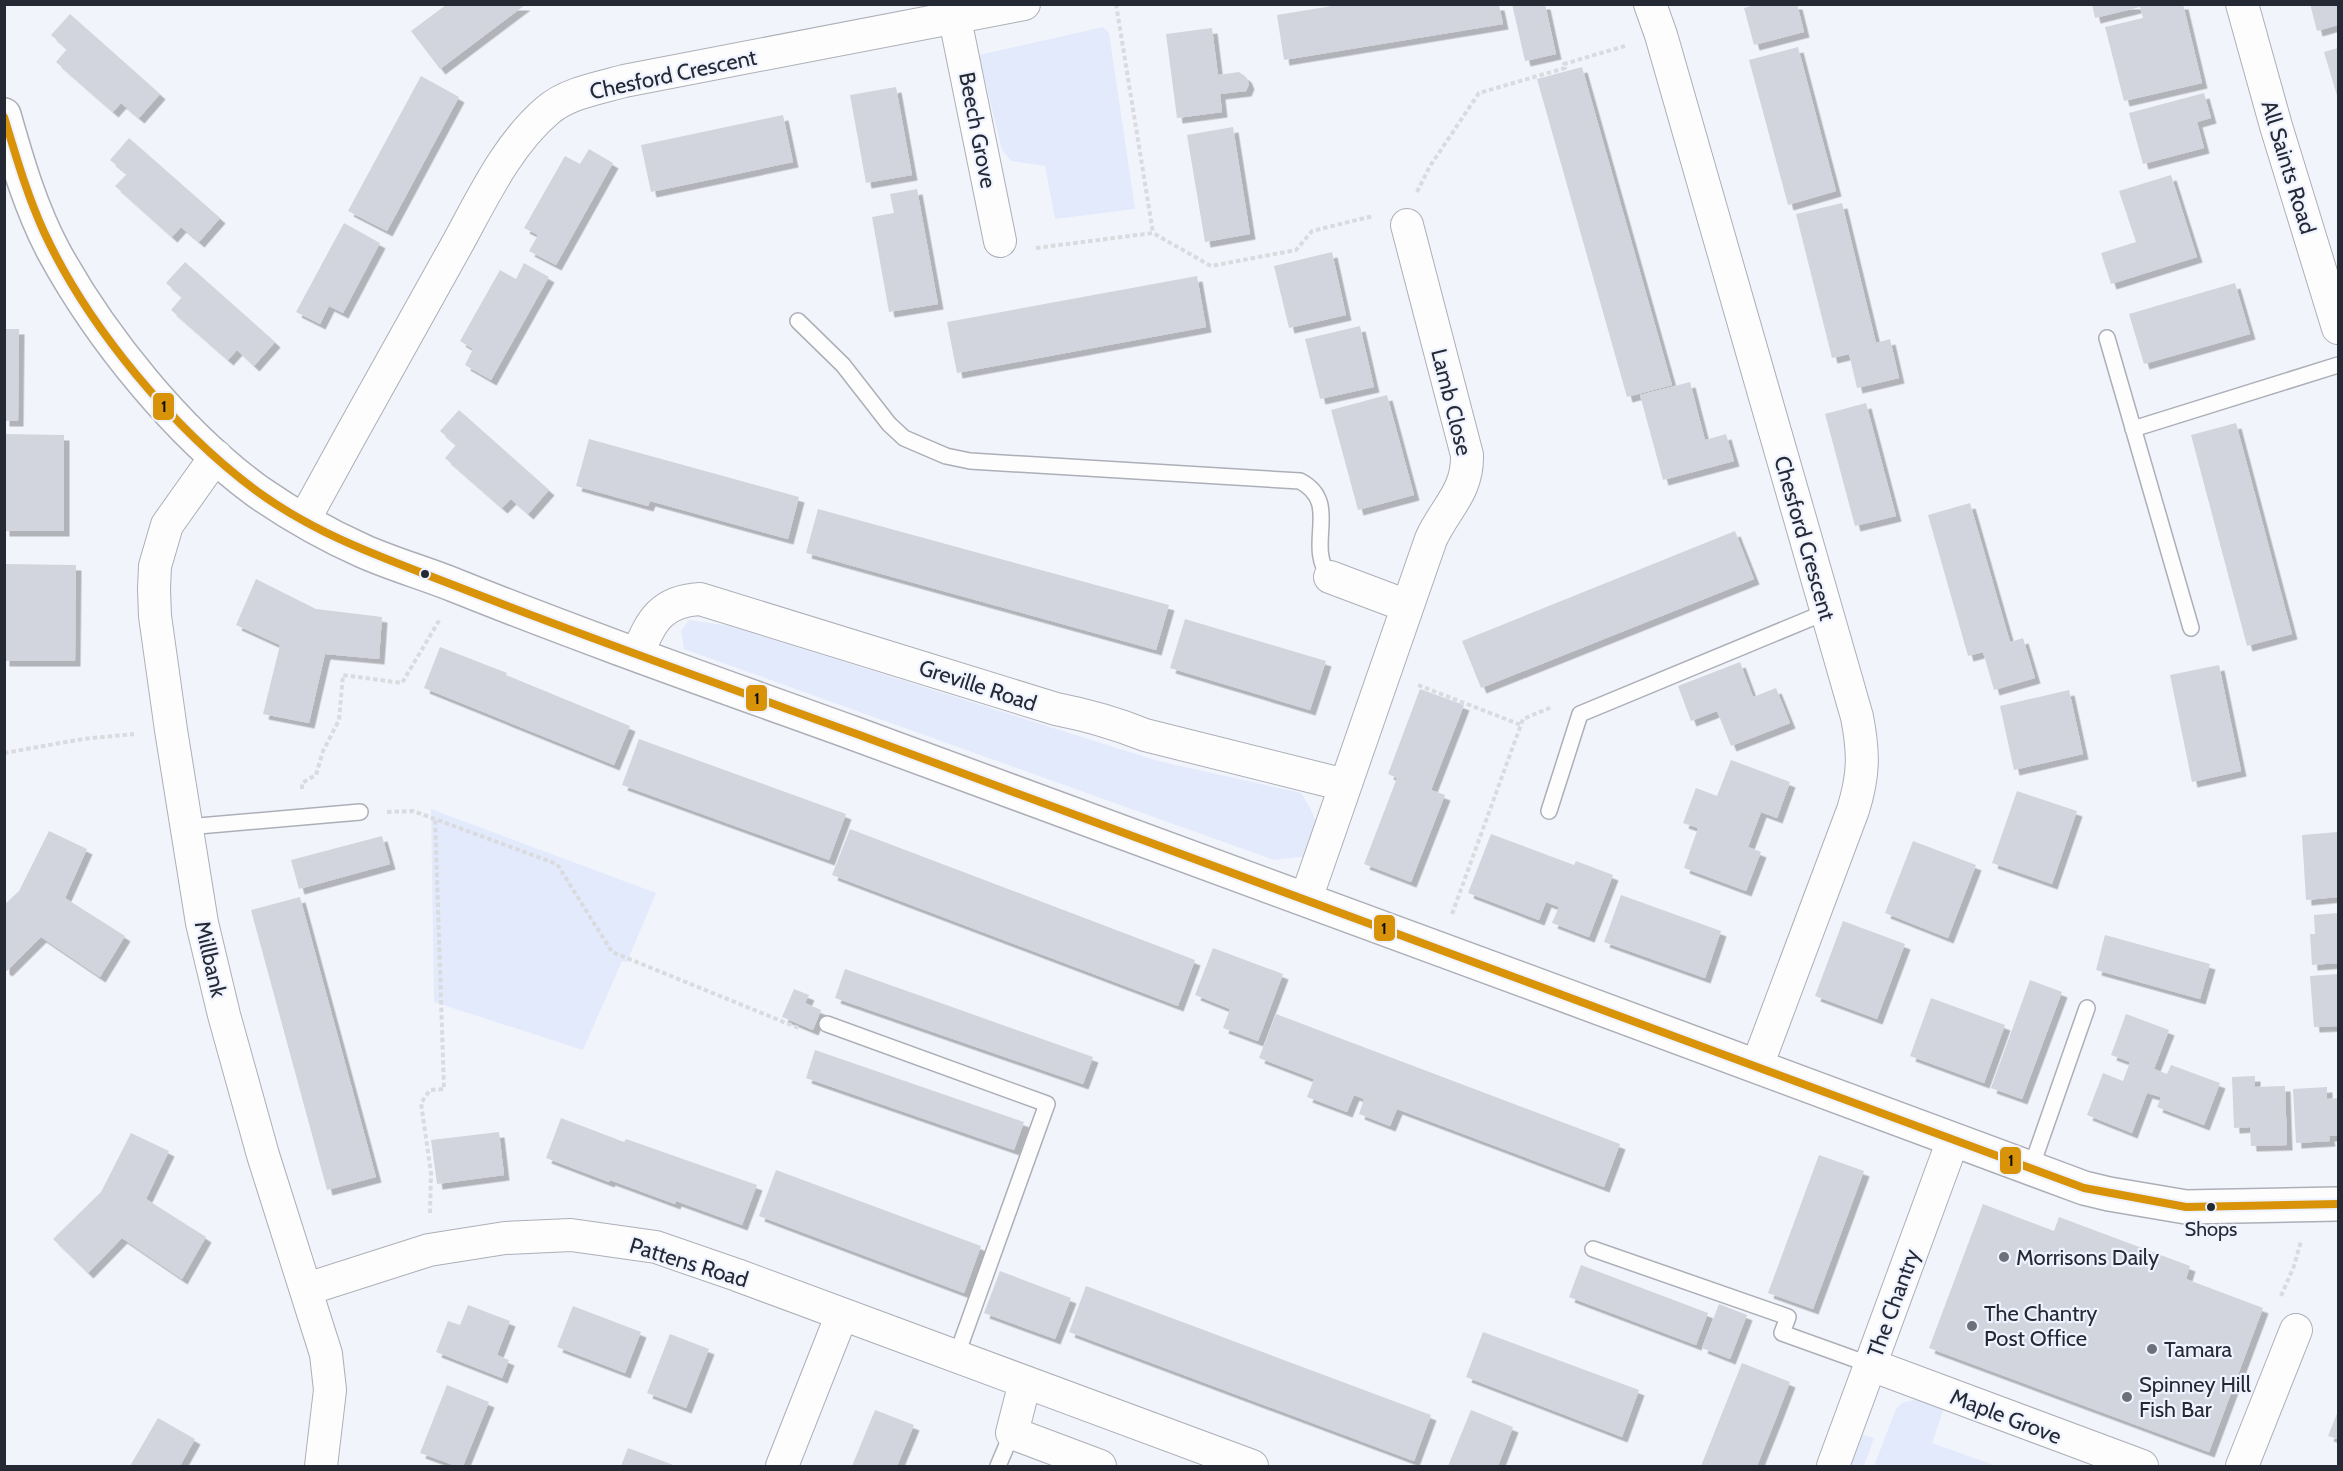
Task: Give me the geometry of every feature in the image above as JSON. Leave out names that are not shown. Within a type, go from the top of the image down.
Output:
[{"type":"street","name":"Chesford Crescent","points":[[304,520],[497,175],[526,132],[550,108],[570,97],[624,81],[956,19],[1024,4]]},
{"type":"street","name":"Chesford Crescent","points":[[1650,4],[1661,35],[1862,741],[1863,764],[1854,810],[1756,1066]]},
{"type":"street","name":"All Saints Road","points":[[2242,4],[2276,126],[2338,328]]},
{"type":"street","name":"Beech Grove","points":[[956,19],[1000,241]]},
{"type":"street","points":[[4,115],[29,195],[52,248],[82,299],[116,347],[161,402],[216,456],[258,491],[304,520],[367,553],[502,605],[1306,899],[2084,1188],[2186,1207],[2338,1204]]},
{"type":"street","name":"Lamb Close","points":[[1306,899],[1435,529],[1464,484],[1467,455],[1400,212]]},
{"type":"street","name":"Millbank","points":[[216,456],[167,525],[162,537],[153,589],[155,616],[202,922],[224,1015],[263,1155],[326,1354],[330,1390],[321,1467]]},
{"type":"street","points":[[1330,577],[1407,606]]},
{"type":"street","name":"Greville Road","points":[[638,653],[646,632],[655,619],[669,606],[683,600],[700,599],[1056,709],[1108,721],[1145,735],[1345,785]]},
{"type":"street","name":"The Chantry","points":[[1833,1467],[1953,1140]]},
{"type":"street","name":"Pattens Road","points":[[306,1289],[429,1250],[506,1238],[571,1235],[656,1247],[1252,1467]]},
{"type":"street","points":[[782,1467],[842,1314]]},
{"type":"street","points":[[2242,1467],[2296,1330]]},
{"type":"street","name":"Maple Grove","points":[[1871,1365],[2142,1467]]},
{"type":"street","points":[[1025,1382],[1011,1433],[1100,1467]]},
{"type":"lane","points":[[798,321],[843,365],[889,424],[904,438],[946,456],[970,461],[1300,481],[1311,486],[1318,498],[1322,514],[1319,554],[1322,567],[1330,577]]},
{"type":"lane","points":[[2107,338],[2191,628]]},
{"type":"lane","points":[[2133,429],[2338,364]]},
{"type":"lane","points":[[1549,811],[1580,714],[1826,612]]},
{"type":"lane","points":[[187,827],[360,812]]},
{"type":"lane","points":[[2031,1168],[2087,1008]]},
{"type":"lane","points":[[826,1024],[1047,1104],[956,1357]]},
{"type":"lane","points":[[1593,1250],[1788,1317],[1782,1333],[1871,1365]]},
{"type":"lane","points":[[998,1467],[1011,1433]]},
{"type":"path","points":[[1116,4],[1153,232]]},
{"type":"path","points":[[1000,241],[1007,252],[1153,232],[1211,266],[1296,250],[1312,231],[1400,212],[1479,93],[1565,68],[1564,64],[1661,35]]},
{"type":"path","points":[[305,816],[302,783],[316,775],[323,751],[339,720],[342,675],[402,683],[436,626]]},
{"type":"path","points":[[1416,684],[1521,725]]},
{"type":"path","points":[[4,753],[82,739],[171,730]]},
{"type":"path","points":[[413,811],[556,864],[612,952],[821,1038],[826,1024]]},
{"type":"path","points":[[429,1250],[431,1173],[421,1102],[430,1090],[444,1089],[435,819]]},
{"type":"shaded area","points":[[1103,27],[1109,33],[1135,209],[1055,219],[1045,166],[1011,161],[1002,150],[979,55]]},
{"type":"shaded area","points":[[689,620],[730,626],[1158,761],[1301,793],[1316,823],[1315,838],[1308,856],[1274,860],[684,649],[681,631]]},
{"type":"shaded area","points":[[431,809],[656,893],[627,962],[622,961],[583,1050],[434,1002]]},
{"type":"shaded area","points":[[1917,1399],[1931,1401],[1944,1408],[1932,1443],[1996,1466],[1874,1466],[1896,1409],[1902,1403]]},
{"type":"shaded area","points":[[1863,1435],[1874,1438],[1864,1466],[1851,1466]]},
{"type":"building","points":[[1512,4],[1545,4],[1556,54],[1525,61]]},
{"type":"building","points":[[1758,4],[1797,4],[1804,32],[1754,45],[1744,8]]},
{"type":"building","points":[[2092,4],[2183,4],[2202,83],[2124,101],[2105,27],[2143,18],[2140,7],[2095,18]]},
{"type":"building","points":[[2310,4],[2338,4],[2338,25],[2317,31]]},
{"type":"building","points":[[446,5],[525,5],[440,69],[411,31]]},
{"type":"building","points":[[1338,5],[1499,5],[1503,24],[1284,60],[1277,15]]},
{"type":"building","points":[[70,14],[160,94],[139,118],[121,103],[113,112],[56,62],[67,49],[51,35]]},
{"type":"building","points":[[1212,28],[1218,75],[1239,72],[1246,77],[1249,84],[1246,91],[1220,94],[1222,112],[1177,118],[1166,34]]},
{"type":"building","points":[[1798,47],[1836,191],[1788,205],[1749,60]]},
{"type":"building","points":[[2338,48],[2338,99],[2324,52]]},
{"type":"building","points":[[1582,67],[1672,385],[1627,397],[1537,79]]},
{"type":"building","points":[[421,76],[459,97],[387,231],[348,211]]},
{"type":"building","points":[[896,87],[912,175],[866,183],[850,95]]},
{"type":"building","points":[[2204,93],[2211,118],[2197,122],[2204,148],[2143,164],[2129,113]]},
{"type":"building","points":[[783,115],[793,162],[651,192],[641,145]]},
{"type":"building","points":[[1233,127],[1250,234],[1205,242],[1187,135]]},
{"type":"building","points":[[129,138],[220,218],[199,242],[181,227],[172,237],[115,186],[127,174],[110,160]]},
{"type":"building","points":[[589,149],[613,163],[556,265],[529,251],[538,235],[524,228],[565,156],[580,164]]},
{"type":"building","points":[[2171,175],[2197,257],[2111,284],[2101,253],[2136,242],[2119,191]]},
{"type":"building","points":[[917,189],[938,304],[889,312],[872,217],[894,213],[890,194]]},
{"type":"building","points":[[1842,203],[1876,343],[1890,339],[1899,378],[1857,388],[1849,354],[1832,358],[1796,214]]},
{"type":"building","points":[[344,223],[380,243],[343,313],[329,306],[320,324],[296,312]]},
{"type":"building","points":[[1332,252],[1346,315],[1289,328],[1274,266]]},
{"type":"building","points":[[185,262],[275,342],[254,366],[237,350],[228,360],[171,310],[182,297],[166,283]]},
{"type":"building","points":[[524,263],[549,277],[491,380],[465,365],[473,349],[460,341],[500,270],[516,279]]},
{"type":"building","points":[[1197,276],[1206,327],[957,373],[947,322]]},
{"type":"building","points":[[2235,283],[2250,334],[2144,364],[2129,314]]},
{"type":"building","points":[[1360,326],[1374,387],[1320,399],[1305,339]]},
{"type":"building","points":[[4,329],[19,329],[18,421],[4,421]]},
{"type":"building","points":[[1690,382],[1705,440],[1726,434],[1734,461],[1663,480],[1640,395]]},
{"type":"building","points":[[1387,395],[1414,495],[1358,510],[1331,410]]},
{"type":"building","points":[[1866,403],[1896,516],[1855,526],[1825,414]]},
{"type":"building","points":[[459,410],[549,490],[528,514],[511,499],[502,508],[445,458],[456,445],[440,431]]},
{"type":"building","points":[[2236,423],[2292,634],[2247,646],[2191,435]]},
{"type":"building","points":[[4,434],[64,435],[64,531],[4,531]]},
{"type":"building","points":[[589,439],[799,497],[788,539],[650,501],[648,506],[576,486]]},
{"type":"building","points":[[1970,503],[2010,642],[2023,638],[2035,678],[1994,690],[1983,652],[1968,656],[1928,515]]},
{"type":"building","points":[[818,509],[1169,605],[1156,650],[806,553]]},
{"type":"building","points":[[1735,531],[1754,579],[1481,688],[1462,641]]},
{"type":"building","points":[[4,564],[76,565],[75,661],[4,661]]},
{"type":"building","points":[[256,579],[316,609],[382,617],[379,659],[325,654],[309,723],[263,714],[280,645],[236,625]]},
{"type":"building","points":[[1185,619],[1326,661],[1310,710],[1170,668]]},
{"type":"building","points":[[440,647],[630,726],[614,765],[424,688]]},
{"type":"building","points":[[1740,662],[1753,697],[1776,688],[1790,723],[1731,746],[1717,711],[1691,721],[1678,686]]},
{"type":"building","points":[[2219,665],[2241,771],[2192,782],[2170,675]]},
{"type":"building","points":[[1420,689],[1464,705],[1431,790],[1445,795],[1411,882],[1364,864],[1397,778],[1388,774]]},
{"type":"building","points":[[2069,690],[2083,754],[2014,770],[2000,706]]},
{"type":"building","points":[[639,739],[846,814],[829,860],[622,785]]},
{"type":"building","points":[[1731,760],[1790,782],[1777,818],[1761,812],[1748,847],[1761,852],[1746,891],[1684,868],[1698,828],[1683,823],[1696,788],[1717,796]]},
{"type":"building","points":[[2017,791],[2077,811],[2052,884],[1992,863]]},
{"type":"building","points":[[850,829],[1195,960],[1178,1006],[832,875]]},
{"type":"building","points":[[49,831],[87,849],[65,898],[125,936],[100,977],[41,937],[7,971],[4,969],[4,905],[19,891]]},
{"type":"building","points":[[2338,832],[2338,897],[2306,900],[2302,835]]},
{"type":"building","points":[[1491,834],[1574,865],[1576,861],[1613,875],[1589,937],[1552,923],[1559,907],[1546,902],[1539,920],[1468,893]]},
{"type":"building","points":[[382,836],[390,864],[299,889],[291,860]]},
{"type":"building","points":[[1913,841],[1976,865],[1948,938],[1885,913]]},
{"type":"building","points":[[1621,895],[1721,931],[1705,978],[1604,942]]},
{"type":"building","points":[[300,897],[376,1177],[327,1190],[251,910]]},
{"type":"building","points":[[2338,913],[2338,963],[2312,965],[2310,934],[2315,934],[2314,915]]},
{"type":"building","points":[[1843,921],[1905,944],[1877,1019],[1815,996]]},
{"type":"building","points":[[2105,935],[2210,964],[2200,999],[2096,970]]},
{"type":"building","points":[[1213,948],[1283,974],[1258,1041],[1223,1028],[1230,1009],[1195,995]]},
{"type":"building","points":[[845,969],[1093,1057],[1083,1084],[835,998]]},
{"type":"building","points":[[2338,974],[2338,1026],[2314,1027],[2310,976]]},
{"type":"building","points":[[2030,980],[2062,992],[2022,1099],[1991,1088]]},
{"type":"building","points":[[794,989],[809,995],[805,1003],[821,1010],[813,1030],[782,1017]]},
{"type":"building","points":[[1931,998],[2005,1025],[1984,1083],[1910,1056]]},
{"type":"building","points":[[1276,1014],[1620,1144],[1604,1187],[1397,1109],[1390,1126],[1359,1114],[1364,1099],[1354,1095],[1347,1112],[1307,1097],[1314,1079],[1259,1058]]},
{"type":"building","points":[[2126,1014],[2169,1030],[2154,1069],[2167,1074],[2171,1065],[2220,1083],[2204,1125],[2157,1107],[2161,1097],[2147,1093],[2132,1133],[2087,1115],[2103,1073],[2123,1081],[2130,1062],[2111,1055]]},
{"type":"building","points":[[815,1050],[1024,1122],[1014,1150],[806,1078]]},
{"type":"building","points":[[2255,1076],[2255,1087],[2285,1086],[2287,1145],[2251,1146],[2250,1127],[2234,1128],[2232,1077]]},
{"type":"building","points":[[2327,1087],[2327,1099],[2338,1098],[2338,1136],[2329,1136],[2330,1141],[2296,1143],[2293,1089]]},
{"type":"building","points":[[561,1118],[624,1142],[626,1139],[757,1185],[742,1225],[676,1201],[675,1204],[610,1180],[609,1182],[546,1158]]},
{"type":"building","points":[[499,1132],[504,1175],[437,1184],[431,1140]]},
{"type":"building","points":[[131,1133],[169,1151],[146,1199],[206,1237],[182,1279],[122,1238],[88,1273],[53,1239],[101,1192]]},
{"type":"building","points":[[1819,1155],[1864,1171],[1813,1309],[1768,1293]]},
{"type":"building","points":[[776,1170],[981,1246],[964,1293],[759,1216]]},
{"type":"building","points":[[1983,1204],[2054,1231],[2059,1217],[2190,1266],[2186,1279],[2263,1308],[2209,1452],[1929,1348]]},
{"type":"building","points":[[1581,1265],[1708,1313],[1696,1345],[1569,1297]]},
{"type":"building","points":[[1000,1271],[1071,1298],[1055,1339],[984,1313]]},
{"type":"building","points":[[1086,1286],[1431,1415],[1414,1461],[1069,1332]]},
{"type":"building","points":[[1719,1304],[1747,1315],[1730,1359],[1702,1348]]},
{"type":"building","points":[[468,1305],[510,1321],[497,1355],[509,1360],[502,1378],[436,1352],[448,1321],[460,1325]]},
{"type":"building","points":[[573,1306],[641,1332],[625,1373],[557,1347]]},
{"type":"building","points":[[1483,1332],[1639,1390],[1622,1437],[1466,1377]]},
{"type":"building","points":[[670,1334],[709,1349],[686,1408],[647,1393]]},
{"type":"building","points":[[1742,1363],[1790,1382],[1777,1416],[1757,1466],[1701,1466]]},
{"type":"building","points":[[447,1385],[489,1402],[463,1466],[456,1466],[420,1453]]},
{"type":"building","points":[[875,1410],[914,1425],[897,1466],[852,1466]]},
{"type":"building","points":[[1471,1410],[1513,1427],[1498,1466],[1448,1466]]},
{"type":"building","points":[[2338,1411],[2338,1439],[2328,1436]]},
{"type":"building","points":[[158,1418],[195,1439],[180,1466],[130,1466]]},
{"type":"building","points":[[628,1448],[676,1466],[621,1466]]},
{"type":"transit line","name":"1","points":[[4,117],[32,204],[44,232],[62,268],[109,340],[165,408],[226,467],[283,509],[333,536],[385,559],[562,627],[2084,1188],[2186,1207],[2338,1204]]},
{"type":"place","name":"Shops","points":[[2211,1207]]},
{"type":"place","name":"Morrisons Daily","points":[[2004,1257]]},
{"type":"place","name":"The Chantry Post Office","points":[[1972,1326]]},
{"type":"place","name":"Tamara","points":[[2152,1349]]},
{"type":"place","name":"Spinney Hill Fish Bar","points":[[2127,1397]]}]
